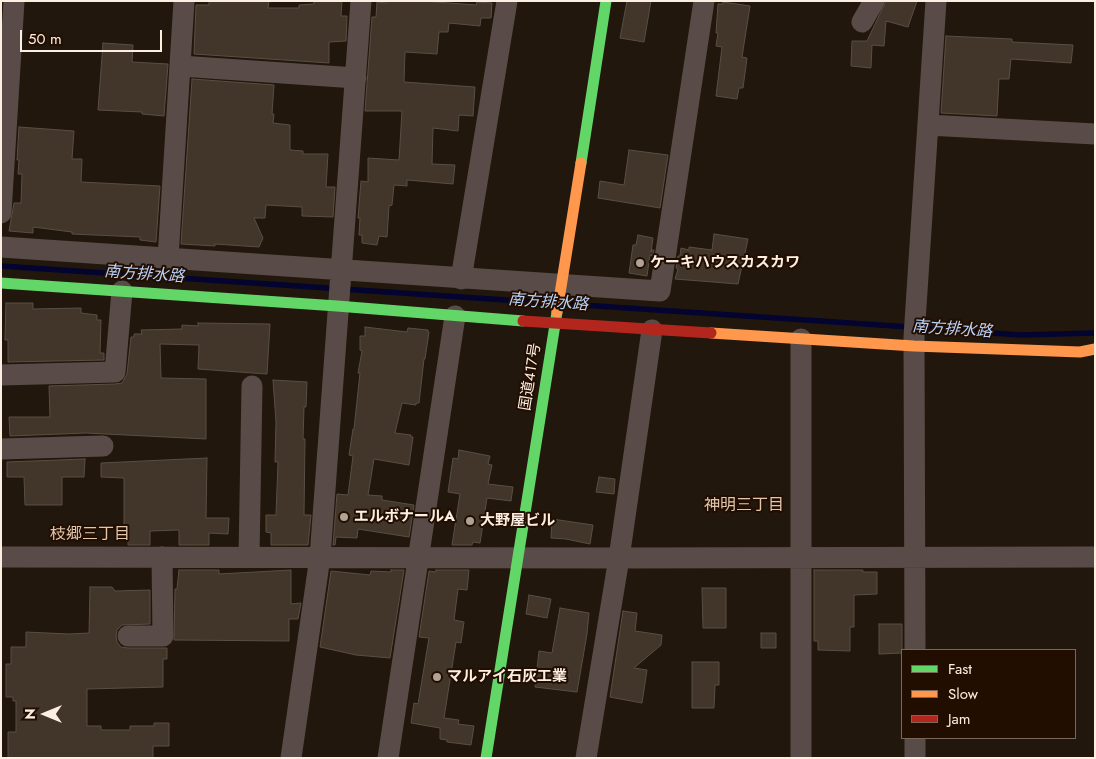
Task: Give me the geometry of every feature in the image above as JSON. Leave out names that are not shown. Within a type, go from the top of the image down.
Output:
[{"type":"main road","name":"国道417号","points":[[486,758],[606,1]]},
{"type":"main road","points":[[1,283],[337,304],[456,316],[556,320],[652,330],[801,340],[914,342],[1080,352],[1095,349]]},
{"type":"street","points":[[1,213],[5,101],[14,1]]},
{"type":"street","points":[[168,258],[184,1]]},
{"type":"street","points":[[291,758],[320,557],[337,304],[361,1]]},
{"type":"street","points":[[462,279],[507,1]]},
{"type":"street","points":[[1,247],[561,287],[660,291],[704,1]]},
{"type":"street","points":[[862,22],[874,1]]},
{"type":"street","points":[[915,649],[914,342],[936,1]]},
{"type":"street","points":[[180,66],[356,78]]},
{"type":"street","points":[[928,125],[1095,134]]},
{"type":"street","points":[[1,375],[115,372],[122,291]]},
{"type":"street","points":[[388,758],[456,316]]},
{"type":"street","points":[[586,758],[619,558],[652,330]]},
{"type":"street","points":[[801,340],[801,758]]},
{"type":"street","points":[[249,557],[252,386]]},
{"type":"street","points":[[1,449],[103,446]]},
{"type":"street","points":[[1,557],[1095,557]]},
{"type":"street","points":[[128,636],[163,636],[162,557]]},
{"type":"street","points":[[914,758],[915,739]]},
{"type":"building","points":[[209,1],[269,1],[268,8],[299,8],[299,5],[314,4],[314,1],[342,1],[341,16],[347,16],[346,41],[329,42],[329,63],[194,54],[196,5],[209,5]]},
{"type":"building","points":[[387,1],[422,1],[476,5],[477,2],[492,3],[491,18],[481,18],[480,26],[449,23],[448,32],[439,32],[437,54],[405,52],[404,82],[475,87],[473,116],[459,115],[458,131],[433,128],[432,164],[455,165],[453,184],[407,180],[407,186],[394,185],[392,205],[389,206],[387,237],[379,236],[377,245],[362,243],[362,235],[359,235],[360,218],[358,218],[361,181],[368,182],[368,158],[399,160],[402,111],[365,111],[372,17],[376,17],[377,2],[387,3]]},
{"type":"building","points":[[627,1],[651,1],[644,42],[620,38]]},
{"type":"building","points":[[886,1],[917,1],[908,27],[886,21],[884,46],[872,45],[871,68],[851,66],[852,41],[867,41]]},
{"type":"building","points":[[723,2],[750,6],[742,57],[747,58],[743,88],[739,88],[737,99],[716,96],[722,47],[716,46],[718,4],[723,4]]},
{"type":"building","points":[[946,36],[1012,39],[1012,42],[1073,45],[1071,63],[1011,59],[1009,79],[999,79],[997,116],[941,113]]},
{"type":"building","points":[[103,43],[133,45],[132,62],[168,64],[164,116],[142,114],[142,112],[98,110]]},
{"type":"building","points":[[192,79],[274,85],[273,123],[290,125],[290,150],[303,151],[303,154],[328,154],[326,187],[335,187],[333,217],[302,216],[302,207],[266,205],[265,218],[254,218],[263,238],[259,247],[181,244]]},
{"type":"building","points":[[19,127],[74,131],[72,159],[82,159],[81,182],[160,186],[156,242],[140,240],[140,237],[72,234],[72,232],[33,227],[33,233],[9,231],[14,203],[21,203],[22,174],[18,174],[19,160],[17,160]]},
{"type":"building","points":[[629,150],[668,155],[660,208],[598,198],[600,181],[624,185]]},
{"type":"building","points":[[714,234],[748,239],[738,284],[675,279],[681,248],[689,250],[689,247],[712,250]]},
{"type":"building","name":"ケーキハウスカスカワ","points":[[638,235],[653,238],[651,250],[654,250],[653,256],[650,255],[647,276],[629,273],[633,245],[636,245]]},
{"type":"building","points":[[6,303],[33,303],[33,309],[81,308],[81,313],[97,315],[97,320],[101,320],[100,353],[104,353],[104,360],[8,362],[8,340],[5,340]]},
{"type":"building","points":[[198,323],[270,324],[267,374],[198,369],[199,345],[160,344],[161,378],[206,379],[206,439],[86,433],[10,436],[9,417],[50,417],[49,386],[122,383],[127,374],[131,337],[134,337],[134,334],[142,334],[141,330],[182,329],[182,325],[198,326]]},
{"type":"building","points":[[365,327],[407,332],[408,328],[428,330],[429,332],[419,403],[416,403],[416,405],[402,403],[395,433],[411,435],[413,437],[409,465],[374,459],[368,495],[382,496],[382,500],[414,505],[409,537],[358,529],[357,538],[336,537],[335,545],[333,545],[337,494],[348,495],[353,456],[349,455],[354,429],[360,373],[358,373],[362,351],[360,350],[360,336],[365,336]]},
{"type":"building","points":[[273,380],[307,382],[303,439],[305,439],[304,515],[311,515],[308,545],[271,545],[271,533],[266,532],[266,515],[276,515],[278,462],[275,462],[276,422]]},
{"type":"building","points":[[459,450],[490,456],[488,464],[492,465],[488,484],[513,487],[511,501],[487,498],[480,543],[473,542],[472,545],[452,545],[460,494],[448,492],[453,458],[458,459]]},
{"type":"building","points":[[207,458],[206,518],[229,518],[228,534],[209,533],[209,545],[179,545],[179,530],[150,531],[150,545],[128,545],[128,531],[124,531],[124,478],[101,477],[101,463]]},
{"type":"building","points":[[85,459],[84,477],[62,477],[62,505],[25,505],[24,477],[7,477],[7,462]]},
{"type":"building","points":[[599,477],[615,479],[614,494],[596,492]]},
{"type":"building","points":[[552,519],[593,525],[590,544],[551,538]]},
{"type":"building","points":[[179,570],[219,570],[219,574],[291,570],[291,604],[301,603],[298,619],[289,619],[289,641],[174,640],[175,589],[177,589]]},
{"type":"building","points":[[391,570],[404,570],[390,658],[356,655],[320,647],[331,571],[370,575],[371,571],[391,572]]},
{"type":"building","points":[[436,570],[469,570],[467,590],[458,589],[454,620],[464,622],[461,643],[456,642],[444,718],[459,720],[458,724],[474,726],[471,745],[447,742],[447,740],[440,739],[440,728],[411,723],[414,703],[418,704],[429,638],[419,637],[429,571],[436,572]]},
{"type":"building","points":[[814,570],[863,570],[863,572],[877,572],[877,594],[854,595],[854,627],[850,627],[850,651],[818,650],[818,641],[814,641]]},
{"type":"building","points":[[90,587],[112,587],[115,591],[150,590],[150,624],[122,625],[117,630],[117,642],[121,647],[128,648],[167,648],[167,659],[163,659],[163,687],[87,689],[87,726],[101,726],[101,730],[130,730],[130,726],[154,726],[154,723],[169,723],[169,746],[153,746],[153,758],[8,758],[8,732],[16,732],[16,701],[13,701],[13,697],[6,697],[6,664],[11,664],[11,647],[26,647],[26,632],[89,633]]},
{"type":"building","points":[[702,588],[726,588],[726,628],[703,628]]},
{"type":"building","points":[[529,595],[551,599],[547,618],[526,614]]},
{"type":"building","points":[[560,608],[589,613],[577,692],[535,687],[539,651],[552,653]]},
{"type":"building","points":[[623,611],[637,613],[635,631],[662,635],[661,645],[634,668],[647,670],[642,703],[610,697]]},
{"type":"building","points":[[879,624],[902,624],[901,653],[879,654]]},
{"type":"building","points":[[761,633],[776,633],[776,648],[761,648]]},
{"type":"building","points":[[692,662],[719,662],[719,685],[715,685],[714,708],[692,708]]},
{"type":"waterway","name":"南方排水路","points":[[1,266],[550,303]]},
{"type":"waterway","name":"南方排水路","points":[[567,304],[910,327]]},
{"type":"waterway","name":"南方排水路","points":[[919,328],[1021,335],[1095,333]]},
{"type":"traffic: fast","points":[[581,163],[606,1]]},
{"type":"traffic: fast","points":[[1,283],[523,321]]},
{"type":"traffic: fast","points":[[486,758],[557,312]]},
{"type":"traffic: slow","points":[[557,312],[581,163]]},
{"type":"traffic: slow","points":[[711,333],[914,346],[1080,352],[1095,349]]},
{"type":"traffic: jam","points":[[523,321],[711,333]]},
{"type":"place","name":"ケーキハウスカスカワ","points":[[640,263]]},
{"type":"place","name":"エルボナールA","points":[[344,517]]},
{"type":"place","name":"大野屋ビル","points":[[470,521]]},
{"type":"place","name":"マルアイ石灰工業","points":[[437,677]]},
{"type":"district","name":"神明三丁目","points":[[744,506]]},
{"type":"district","name":"枝郷三丁目","points":[[90,535]]}]
